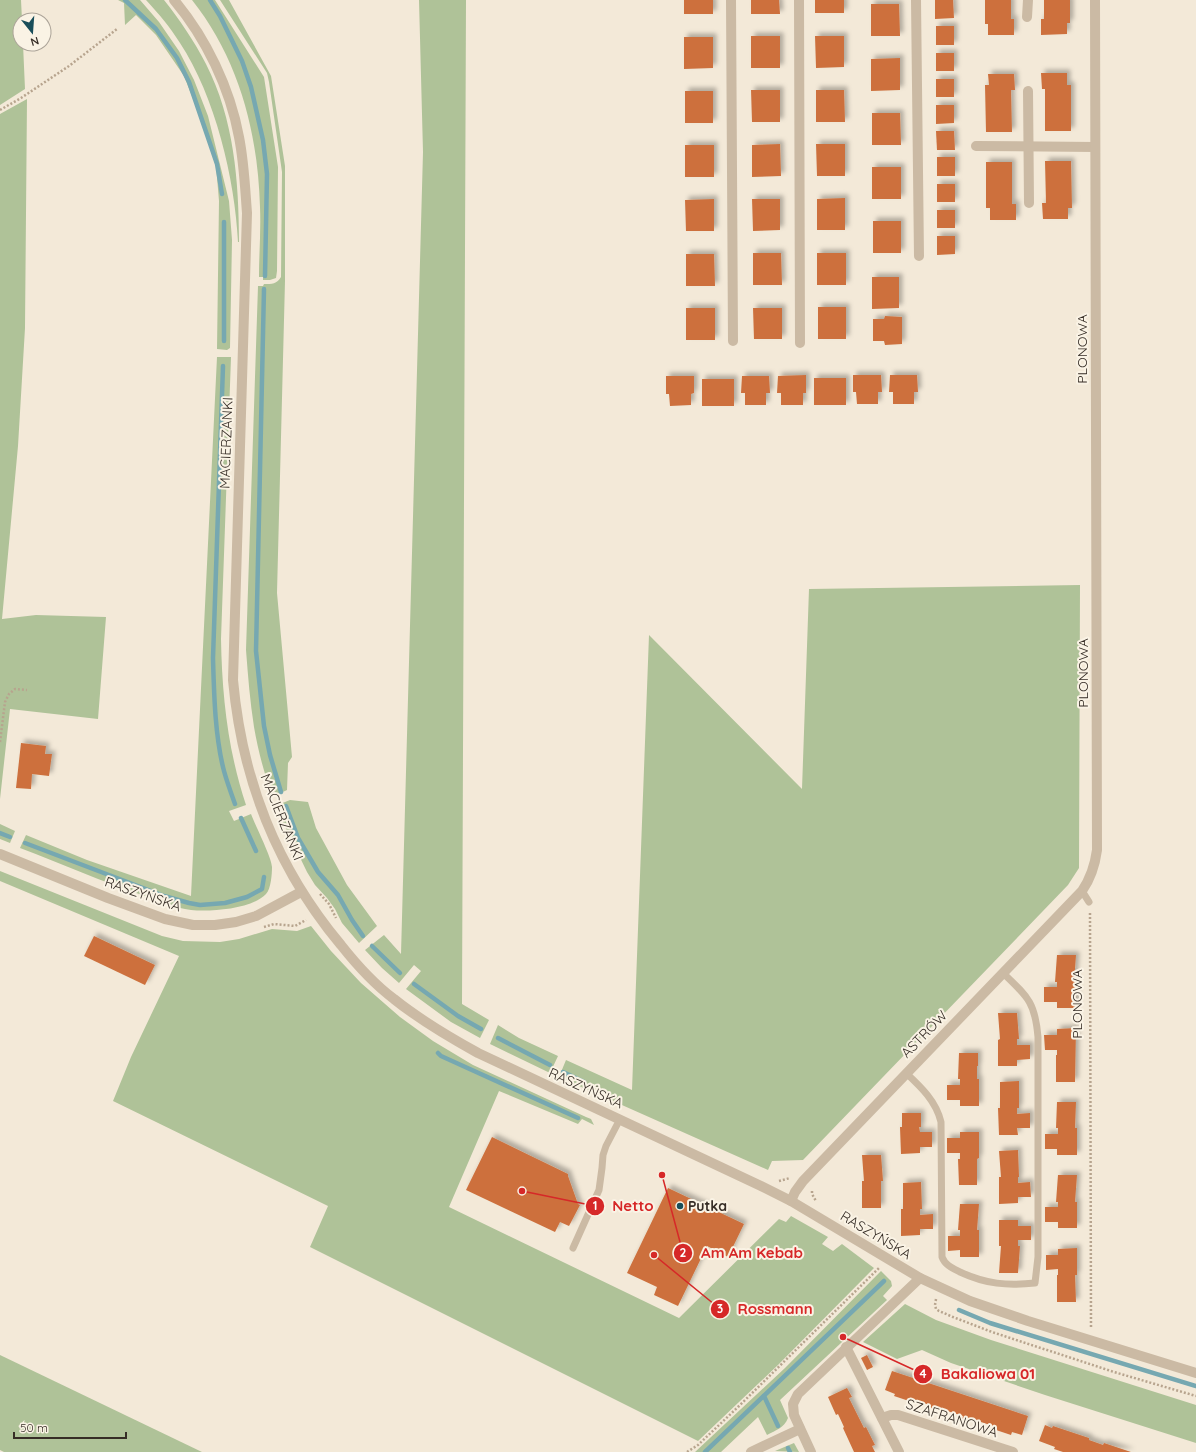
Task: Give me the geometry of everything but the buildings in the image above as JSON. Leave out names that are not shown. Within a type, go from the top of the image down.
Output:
[{"type":"street","name":"MACIERZANKI","points":[[174,0],[199,34],[214,62],[229,97],[239,136],[244,170],[247,213],[233,680],[238,724],[250,777],[283,860],[301,892]]},
{"type":"street","points":[[731,0],[733,341]]},
{"type":"street","points":[[799,0],[800,343]]},
{"type":"street","points":[[916,0],[919,256]]},
{"type":"street","points":[[1028,0],[1028,17]]},
{"type":"street","name":"PLONOWA","points":[[1082,891],[1094,869],[1097,850],[1094,0]]},
{"type":"street","points":[[1028,91],[1029,203]]},
{"type":"street","points":[[976,146],[1095,147]]},
{"type":"street","name":"RASZYŃSKA","points":[[0,854],[108,898],[165,919],[193,924],[215,925],[236,922],[256,916],[301,892],[326,928],[349,955],[392,998],[438,1030],[478,1053],[791,1201],[920,1278],[970,1301],[1196,1373]]},
{"type":"street","name":"ASTRÓW","points":[[791,1201],[795,1192],[803,1181],[1082,891]]},
{"type":"street","points":[[811,1452],[794,1415],[793,1404],[798,1394],[920,1278]]},
{"type":"street","points":[[846,1348],[899,1452]]},
{"type":"street","name":"SZAFRANOWA","points":[[882,1418],[891,1415],[898,1415],[1013,1452]]},
{"type":"street","points":[[754,1451],[800,1429]]},
{"type":"lane","points":[[1082,891],[1089,902]]},
{"type":"lane","points":[[906,1073],[930,1098],[938,1112],[941,1122],[942,1257],[944,1263],[971,1277],[986,1282],[1018,1285],[1035,1283],[1038,1257],[1038,1045],[1036,1020],[1034,1010],[1026,996],[1002,973]]},
{"type":"lane","points":[[573,1248],[599,1190],[603,1155],[620,1119]]},
{"type":"path","points":[[0,110],[69,66],[117,29]]},
{"type":"path","points":[[0,742],[5,702],[9,694],[15,689],[27,690]]},
{"type":"path","points":[[317,891],[329,904],[337,920]]},
{"type":"path","name":"PLONOWA","points":[[1089,902],[1092,1341]]},
{"type":"path","points":[[775,1181],[786,1180],[795,1173]]},
{"type":"path","points":[[687,1452],[698,1444],[738,1406],[882,1265]]},
{"type":"path","points":[[938,1295],[935,1307],[939,1312],[992,1332],[1114,1372],[1196,1396]]},
{"type":"green space","points":[[0,0],[21,0],[22,12],[12,12],[12,52],[23,52],[25,89],[0,105]]},
{"type":"green space","points":[[118,0],[140,0],[159,22],[179,51],[194,80],[208,116],[229,201],[232,240],[230,348],[227,350],[217,349],[219,201],[216,165],[184,76],[156,35],[136,15],[125,25],[124,3]]},
{"type":"green space","points":[[146,0],[164,0],[197,47],[215,85],[229,128],[233,151],[238,196],[239,242],[228,165],[213,113],[192,64],[176,37]]},
{"type":"green space","points":[[192,0],[215,0],[264,77],[278,167],[277,271],[276,278],[270,280],[263,280],[263,277],[259,277],[260,216],[258,179],[250,125],[243,98],[234,72],[222,47]]},
{"type":"green space","points":[[220,0],[229,0],[271,76],[285,166],[285,281],[277,593],[292,757],[288,763],[287,790],[272,796],[257,744],[250,699],[246,650],[258,286],[274,283],[281,277],[282,172],[267,73]]},
{"type":"green space","points":[[419,0],[466,0],[462,1004],[489,1020],[480,1038],[451,1022],[406,989],[421,971],[414,965],[399,983],[365,950],[384,935],[401,954],[423,152]]},
{"type":"green space","points":[[27,99],[25,328],[18,446],[2,619],[36,615],[106,617],[98,719],[10,709],[0,799],[0,114]]},
{"type":"green space","points":[[217,357],[231,357],[221,639],[223,681],[230,744],[246,805],[229,811],[234,821],[251,814],[269,856],[272,870],[268,892],[260,899],[231,908],[199,911],[168,904],[114,885],[20,848],[26,835],[87,860],[191,896]]},
{"type":"green space","points":[[1080,585],[1079,868],[1068,885],[803,1160],[772,1161],[768,1170],[559,1077],[566,1060],[632,1090],[649,635],[802,789],[809,589]]},
{"type":"green space","points":[[290,800],[308,802],[316,828],[347,885],[377,926],[359,943],[342,923],[335,909],[315,885],[307,872],[275,806]]},
{"type":"green space","points":[[0,824],[15,831],[10,843],[0,839]]},
{"type":"green space","points":[[0,871],[162,936],[183,941],[220,942],[239,939],[272,929],[297,931],[311,926],[331,951],[361,983],[400,1017],[433,1041],[473,1065],[591,1119],[594,1125],[582,1119],[578,1124],[499,1091],[449,1207],[679,1318],[779,1219],[786,1222],[791,1216],[828,1237],[822,1244],[833,1251],[842,1244],[874,1268],[778,1365],[698,1441],[310,1247],[328,1206],[113,1101],[131,1057],[179,956],[0,881]]},
{"type":"green space","points":[[498,1025],[519,1038],[558,1056],[550,1073],[490,1044]]},
{"type":"green space","points":[[881,1271],[891,1281],[892,1286],[883,1296],[887,1300],[780,1400],[788,1418],[782,1426],[767,1435],[758,1417],[721,1452],[695,1452],[785,1368]]},
{"type":"green space","points":[[905,1304],[936,1320],[991,1340],[1196,1405],[1196,1443],[1045,1395],[951,1363],[922,1350],[897,1359],[863,1342]]},
{"type":"green space","points":[[0,1355],[202,1452],[4,1452],[0,1450]]},
{"type":"green space","points":[[794,1443],[799,1452],[775,1451]]},
{"type":"waterway","points":[[125,0],[156,29],[177,58],[189,82],[217,164],[222,194]]},
{"type":"waterway","points":[[210,0],[220,16],[242,61],[251,87],[263,140],[267,174],[265,276]]},
{"type":"waterway","points":[[224,222],[224,341]]},
{"type":"waterway","points":[[264,289],[256,651],[264,726],[270,755],[281,792]]},
{"type":"waterway","points":[[223,366],[213,658],[216,715],[221,758],[235,804]]},
{"type":"waterway","points":[[286,806],[298,838],[318,872],[338,895],[363,936]]},
{"type":"waterway","points":[[241,818],[256,851]]},
{"type":"waterway","points":[[0,833],[10,837]]},
{"type":"waterway","points":[[25,843],[164,896],[200,905],[225,903],[247,897],[262,889],[264,877]]},
{"type":"waterway","points":[[372,946],[400,973]]},
{"type":"waterway","points":[[414,984],[458,1016],[481,1029]]},
{"type":"waterway","points":[[498,1038],[550,1065]]},
{"type":"waterway","points":[[438,1053],[441,1056],[578,1118]]},
{"type":"waterway","points":[[563,1072],[584,1082]]},
{"type":"waterway","points":[[705,1452],[884,1281]]},
{"type":"waterway","points":[[959,1310],[990,1323],[1196,1386]]},
{"type":"waterway","points":[[764,1396],[778,1426]]},
{"type":"waterway","points":[[788,1448],[790,1452]]},
{"type":"place","name":"Am Am Kebab","points":[[662,1175]]},
{"type":"place","name":"Netto","points":[[522,1191]]},
{"type":"place","name":"Putka","points":[[680,1206]]},
{"type":"place","name":"Rossmann","points":[[654,1255]]},
{"type":"place","name":"Bakaliowa 01","points":[[843,1337]]}]
